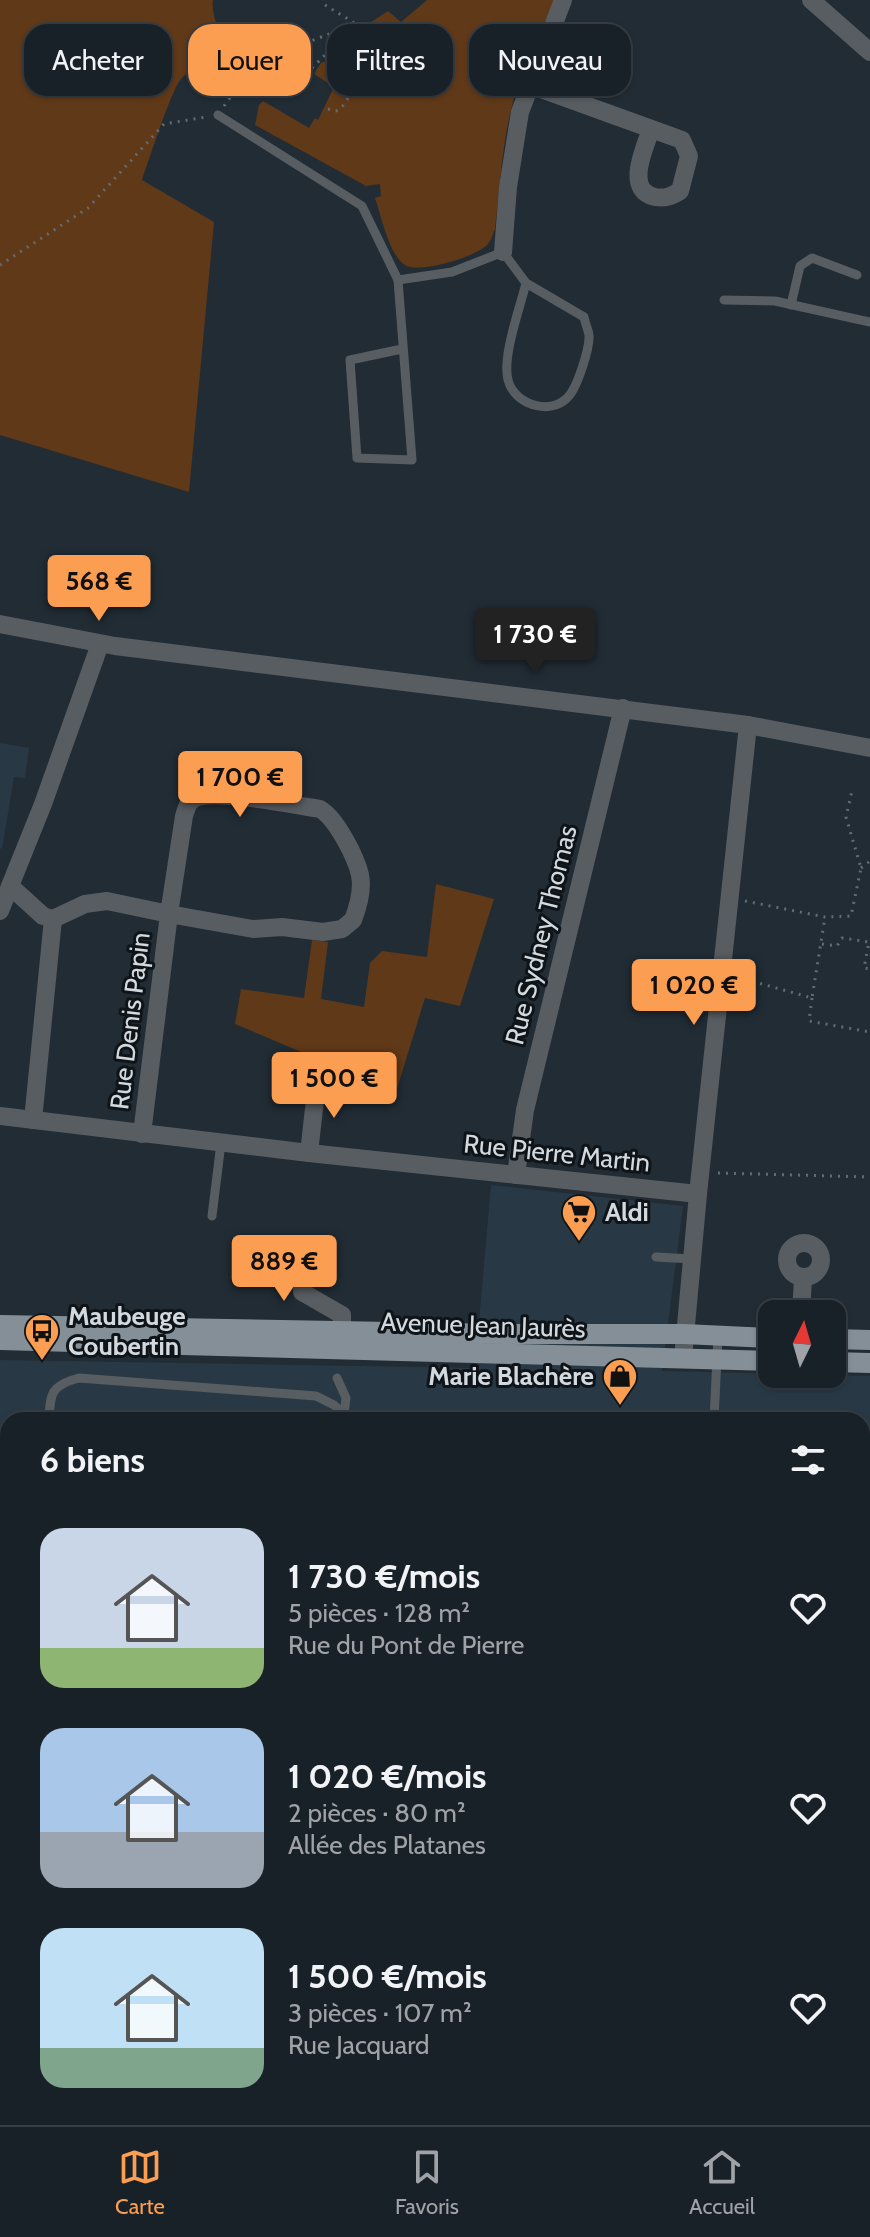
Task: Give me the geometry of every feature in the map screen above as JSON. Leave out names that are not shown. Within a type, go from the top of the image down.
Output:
[{"type":"main road","name":"Avenue Jean Jaurès","points":[[0,1325],[758,1337]]},
{"type":"main road","points":[[846,1339],[870,1340]]},
{"type":"main road","name":"Avenue Jean Jaurès","points":[[0,1340],[758,1361]]},
{"type":"main road","points":[[846,1362],[870,1363]]},
{"type":"street","points":[[554,24],[563,0]]},
{"type":"street","points":[[811,0],[870,52]]},
{"type":"street","points":[[503,252],[508,187],[520,112],[526,96]]},
{"type":"street","points":[[560,96],[651,129]]},
{"type":"street","points":[[0,624],[100,644],[623,708],[748,725],[870,748]]},
{"type":"street","points":[[0,911],[43,804],[100,644]]},
{"type":"street","name":"Rue Sydney Thomas","points":[[516,1175],[525,1110],[623,708]]},
{"type":"street","points":[[683,1358],[748,725]]},
{"type":"street","points":[[10,886],[43,916],[53,919],[85,904],[107,901],[169,914],[253,929],[282,927],[323,932],[342,929],[353,920],[360,874],[337,826],[330,815],[320,809],[215,795],[196,797],[187,804],[184,816],[169,914]]},
{"type":"street","name":"Rue Denis Papin","points":[[142,1134],[169,914]]},
{"type":"street","points":[[33,1120],[53,919]]},
{"type":"street","points":[[309,1153],[317,1082]]},
{"type":"street","name":"Rue Pierre Martin","points":[[0,1116],[309,1153],[698,1194]]},
{"type":"street","points":[[303,1255],[302,1292],[342,1315],[342,1332]]},
{"type":"street","points":[[802,1300],[803,1278]]},
{"type":"lane","points":[[218,115],[362,206],[398,280],[412,460],[357,458],[350,360],[402,349]]},
{"type":"lane","points":[[398,280],[452,272],[503,252],[526,283],[584,317],[590,337],[576,387],[566,401],[550,406],[533,407],[518,398],[508,381],[507,361],[526,283]]},
{"type":"lane","points":[[791,305],[800,266],[812,258],[857,275]]},
{"type":"lane","points":[[724,300],[775,301],[870,322]]},
{"type":"lane","points":[[212,1216],[221,1143]]},
{"type":"lane","points":[[656,1257],[692,1259]]},
{"type":"lane","points":[[714,1412],[718,1336]]},
{"type":"lane","points":[[49,1412],[50,1397],[54,1390],[65,1381],[79,1378],[316,1396],[334,1405],[340,1412]]},
{"type":"lane","points":[[337,1378],[346,1398],[345,1412]]},
{"type":"path","points":[[325,5],[356,24]]},
{"type":"path","points":[[0,265],[88,208],[164,124],[218,115],[239,85],[280,54],[327,35]]},
{"type":"path","points":[[312,68],[327,54]]},
{"type":"path","points":[[328,109],[336,111],[343,107],[347,96]]},
{"type":"path","points":[[729,898],[825,917],[851,916],[861,868],[846,817],[852,791]]},
{"type":"path","points":[[861,868],[870,861]]},
{"type":"path","points":[[825,917],[809,1021],[870,1032]]},
{"type":"path","points":[[820,944],[837,946],[842,938],[869,943],[864,968],[870,969]]},
{"type":"path","points":[[721,974],[812,998]]},
{"type":"path","points":[[700,1172],[870,1177]]},
{"type":"shaded area","points":[[0,0],[213,0],[217,24],[188,24],[188,74],[177,85],[166,110],[142,180],[214,222],[189,492],[0,435]]},
{"type":"shaded area","points":[[427,0],[555,0],[544,24],[469,24],[469,96],[515,96],[491,239],[481,250],[434,266],[405,265],[394,253],[375,198],[381,196],[380,184],[366,186],[255,125],[259,105],[263,101],[309,128],[315,118],[318,120],[330,96],[453,96],[453,24],[368,24],[388,11],[401,22]]},
{"type":"shaded area","points":[[327,61],[327,82],[314,74],[321,63]]},
{"type":"shaded area","points":[[0,743],[29,748],[25,778],[14,777],[2,849],[0,848]]},
{"type":"shaded area","points":[[436,884],[494,899],[460,1006],[425,998],[396,1092],[235,1024],[241,989],[304,998],[312,940],[328,942],[321,999],[364,1007],[370,963],[382,951],[427,957]]},
{"type":"shaded area","points":[[491,1185],[683,1206],[662,1371],[758,1373],[758,1388],[846,1388],[846,1375],[870,1376],[870,1412],[0,1412],[0,1360],[475,1368]]},
{"type":"place","name":"Aldi","points":[[579,1243]]},
{"type":"place","name":"Maubeuge Coubertin","points":[[42,1362]]},
{"type":"place","name":"Marie Blachère","points":[[620,1407]]}]
